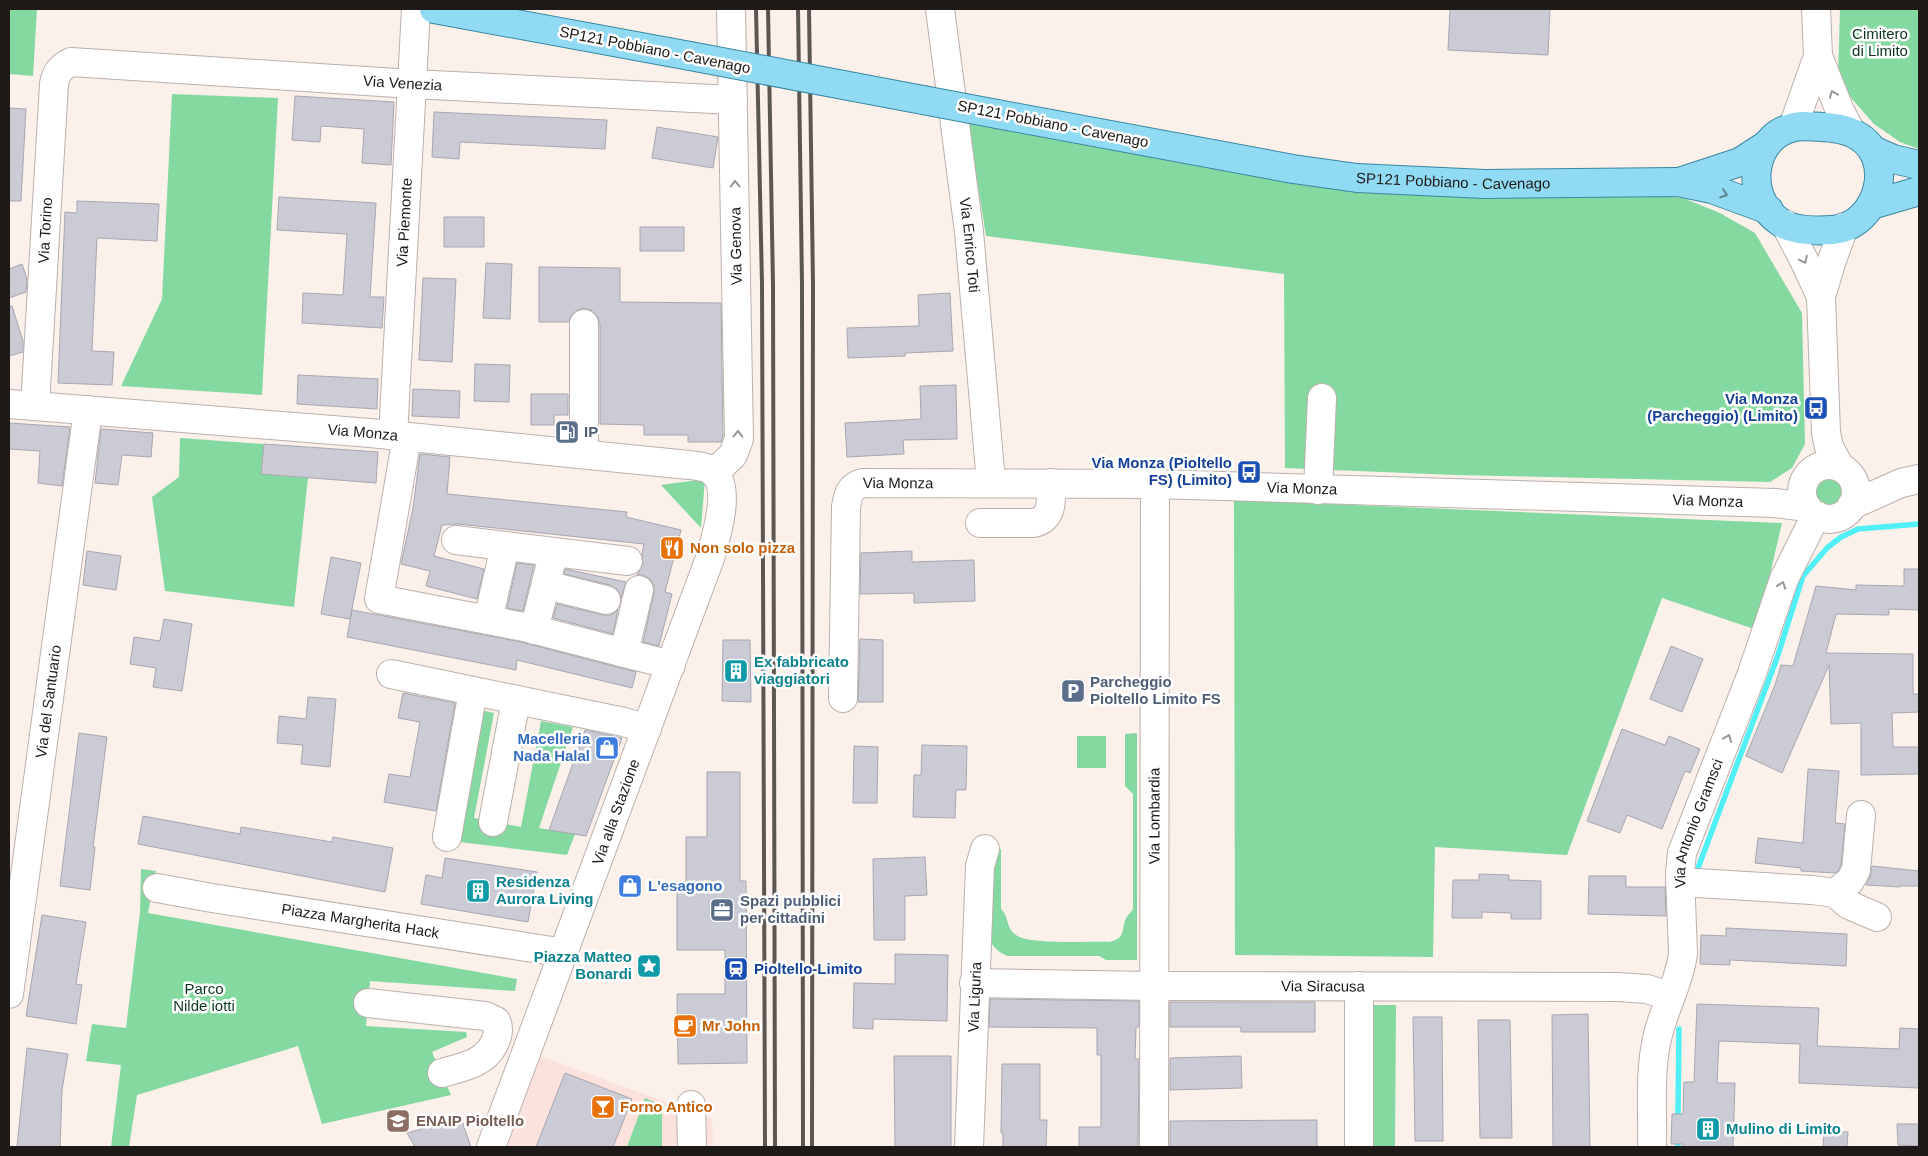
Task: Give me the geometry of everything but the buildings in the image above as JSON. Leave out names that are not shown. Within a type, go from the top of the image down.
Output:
[{"type":"main road","name":"SP121 Pobbiano - Cavenago","points":[[446,11],[1293,169],[1357,178],[1471,184],[1678,182],[1712,189],[1777,217]]},
{"type":"main road","points":[[1871,206],[1880,176],[1879,160],[1875,151],[1867,142],[1851,132],[1831,128],[1793,127],[1779,133],[1765,146],[1759,159],[1756,179],[1759,195],[1777,217],[1811,230],[1835,230],[1844,227],[1853,222],[1871,206],[1919,191]]},
{"type":"main road","name":"SP121 Pobbiano - Cavenago","points":[[1678,182],[1740,162],[1765,146]]},
{"type":"main road","points":[[1875,151],[1893,159],[1919,165]]},
{"type":"street","name":"Via Piemonte","points":[[416,9],[400,436],[379,600],[488,620]]},
{"type":"street","name":"Via Genova","points":[[714,473],[733,455],[739,439],[731,9]]},
{"type":"street","name":"Via Enrico Toti","points":[[940,9],[969,232],[991,482]]},
{"type":"street","points":[[1816,9],[1818,56],[1840,111],[1851,132]]},
{"type":"street","points":[[1793,127],[1818,56]]},
{"type":"street","name":"Via Venezia","points":[[72,62],[412,84],[733,100]]},
{"type":"street","name":"Via Torino","points":[[22,405],[54,84],[61,67],[72,62]]},
{"type":"street","points":[[1777,217],[1803,258],[1821,297]]},
{"type":"street","points":[[1844,227],[1821,297],[1826,433],[1830,447],[1827,490],[1910,481]]},
{"type":"street","points":[[584,324],[584,454]]},
{"type":"street","points":[[1318,490],[1322,398]]},
{"type":"street","name":"Via Monza","points":[[22,405],[400,436],[584,454],[689,465],[708,469],[714,473]]},
{"type":"street","name":"Via del Santuario","points":[[9,994],[88,410]]},
{"type":"street","name":"Via alla Stazione","points":[[491,1147],[710,558],[718,532],[722,494],[720,482],[714,473]]},
{"type":"street","name":"Via Monza","points":[[843,698],[846,507],[850,491],[862,482],[1155,484],[1775,503],[1827,490]]},
{"type":"street","points":[[980,523],[1041,522],[1049,512],[1051,483]]},
{"type":"street","name":"Via Lombardia","points":[[1154,1147],[1155,484]]},
{"type":"street","name":"Via Antonio Gramsci","points":[[1652,1147],[1654,1058],[1660,1025],[1681,966],[1683,954],[1680,859],[1752,676],[1784,579],[1814,521],[1827,490]]},
{"type":"street","points":[[456,540],[628,561]]},
{"type":"street","points":[[505,546],[488,620],[671,665]]},
{"type":"street","points":[[529,629],[548,576],[606,600]]},
{"type":"street","points":[[624,653],[639,590]]},
{"type":"street","points":[[390,674],[630,723],[647,729]]},
{"type":"street","points":[[447,837],[474,691]]},
{"type":"street","points":[[493,822],[516,700]]},
{"type":"street","points":[[1834,893],[1850,881],[1856,870],[1861,815]]},
{"type":"street","name":"Via Liguria","points":[[969,1147],[980,866],[985,849]]},
{"type":"street","points":[[1680,882],[1834,893],[1849,905],[1877,917]]},
{"type":"street","name":"Piazza Margherita Hack","points":[[157,888],[552,951],[562,955]]},
{"type":"street","name":"Via Siracusa","points":[[974,983],[1153,986],[1618,986],[1647,989],[1670,996]]},
{"type":"street","points":[[1358,1147],[1359,986]]},
{"type":"street","points":[[368,1003],[485,1016],[496,1021],[499,1030],[493,1047],[484,1058],[470,1065],[442,1073]]},
{"type":"street","points":[[499,1030],[530,1042]]},
{"type":"street","points":[[691,1105],[692,1147]]},
{"type":"shaded area","points":[[532,1053],[712,1119],[713,1147],[496,1147]]},
{"type":"green space","points":[[9,9],[37,9],[33,76],[9,74]]},
{"type":"green space","name":"Cimitero di Limito","points":[[1840,9],[1919,9],[1919,149],[1900,142],[1874,124],[1852,99],[1838,76]]},
{"type":"green space","points":[[172,94],[278,98],[262,395],[121,386],[162,299]]},
{"type":"green space","points":[[968,123],[1333,185],[1594,191],[1683,198],[1720,213],[1755,233],[1802,313],[1805,444],[1792,468],[1770,482],[1455,475],[1285,468],[1284,274],[986,236]]},
{"type":"green space","points":[[180,438],[264,444],[261,474],[308,478],[294,607],[165,591],[152,497],[179,477]]},
{"type":"green space","points":[[1829,477],[1839,481],[1843,491],[1839,501],[1829,505],[1819,501],[1815,491],[1819,481]]},
{"type":"green space","points":[[705,479],[701,528],[661,485]]},
{"type":"green space","points":[[1234,500],[1782,523],[1757,630],[1662,598],[1567,855],[1435,847],[1433,957],[1235,955]]},
{"type":"green space","points":[[476,709],[494,713],[474,818],[521,827],[541,721],[573,727],[539,828],[575,834],[567,855],[451,841]]},
{"type":"green space","points":[[1137,733],[1137,960],[1106,960],[1099,956],[1007,956],[1003,954],[994,947],[988,934],[991,870],[997,849],[1001,849],[1001,909],[1006,916],[1010,929],[1016,935],[1033,940],[1108,942],[1118,939],[1122,934],[1126,918],[1133,909],[1133,794],[1125,786],[1125,734]]},
{"type":"green space","points":[[1077,736],[1106,736],[1106,768],[1077,768]]},
{"type":"green space","name":"Parco Nilde iotti","points":[[141,869],[156,871],[148,913],[517,979],[515,991],[370,981],[366,1026],[466,1032],[467,1037],[432,1052],[451,1095],[322,1124],[298,1046],[137,1095],[129,1147],[111,1147],[121,1065],[86,1061],[92,1024],[126,1028],[140,912]]},
{"type":"green space","points":[[1367,1005],[1396,1005],[1395,1147],[1367,1147]]},
{"type":"green space","points":[[645,1098],[662,1105],[662,1147],[627,1147]]},
{"type":"waterway","points":[[1698,868],[1777,658],[1803,576],[1827,548],[1841,537],[1858,529],[1919,524]]},
{"type":"waterway","points":[[1678,1114],[1679,1029]]},
{"type":"railway","points":[[756,9],[762,284],[765,1147]]},
{"type":"railway","points":[[768,9],[773,285],[775,1147]]},
{"type":"railway","points":[[798,9],[802,285],[803,1147]]},
{"type":"railway","points":[[809,9],[813,284],[812,1147]]},
{"type":"place","name":"Via Monza (Parcheggio) (Limito)","points":[[1816,408]]},
{"type":"place","name":"IP","points":[[567,432]]},
{"type":"place","name":"Via Monza (Pioltello FS) (Limito)","points":[[1249,472]]},
{"type":"place","name":"Non solo pizza","points":[[672,548]]},
{"type":"place","name":"Ex fabbricato viaggiatori","points":[[736,671]]},
{"type":"place","name":"Parcheggio Pioltello Limito FS","points":[[1073,691]]},
{"type":"place","name":"Macelleria Nada Halal","points":[[607,748]]},
{"type":"place","name":"L'esagono","points":[[630,886]]},
{"type":"place","name":"Residenza Aurora Living","points":[[478,891]]},
{"type":"place","name":"Spazi pubblici per cittadini","points":[[722,910]]},
{"type":"place","name":"Piazza Matteo Bonardi","points":[[649,966]]},
{"type":"place","name":"Pioltello-Limito","points":[[736,969]]},
{"type":"place","name":"Mr John","points":[[685,1026]]},
{"type":"place","name":"Forno Antico","points":[[603,1107]]},
{"type":"place","name":"ENAIP Pioltello","points":[[398,1121]]},
{"type":"place","name":"Mulino di Limito","points":[[1708,1129]]}]
